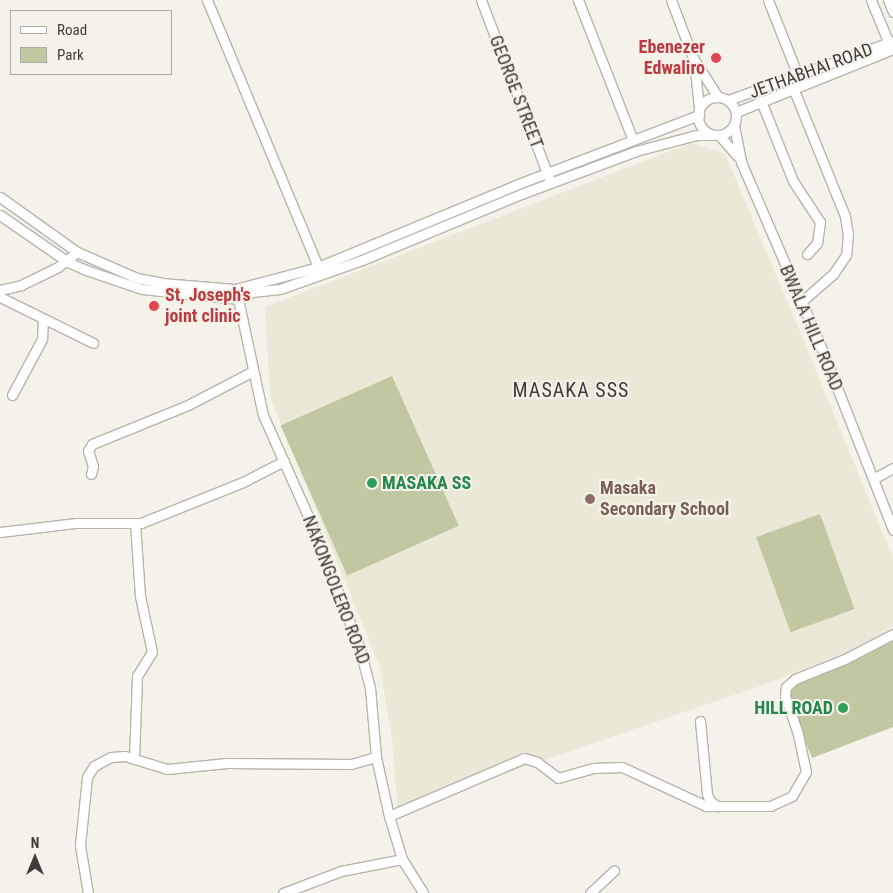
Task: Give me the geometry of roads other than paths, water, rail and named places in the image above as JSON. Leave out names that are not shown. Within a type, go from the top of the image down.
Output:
[{"type":"street","points":[[207,0],[318,267]]},
{"type":"street","name":"GEORGE STREET","points":[[481,0],[552,183]]},
{"type":"street","points":[[578,0],[633,140]]},
{"type":"street","points":[[671,0],[693,58],[718,97]]},
{"type":"street","points":[[768,0],[845,216],[848,234],[846,254],[833,274],[801,302]]},
{"type":"street","points":[[871,0],[892,47]]},
{"type":"street","points":[[888,0],[893,12]]},
{"type":"street","name":"JETHABHAI ROAD","points":[[736,112],[798,84],[892,47]]},
{"type":"street","points":[[693,58],[701,127],[716,135],[741,162]]},
{"type":"street","name":"JETHABHAI ROAD","points":[[728,100],[798,84]]},
{"type":"street","points":[[0,197],[76,252],[146,279],[235,288],[318,267],[699,112],[707,99],[718,97],[728,100],[736,112],[734,125],[716,135],[696,135],[636,151],[362,260],[280,289],[252,292],[238,299],[142,289],[68,262],[0,215]]},
{"type":"street","points":[[760,101],[793,181],[810,202],[820,222],[817,243],[807,254]]},
{"type":"street","name":"BWALA HILL ROAD","points":[[734,125],[741,162],[801,302],[893,530]]},
{"type":"street","points":[[0,290],[21,285],[68,262],[76,252]]},
{"type":"street","name":"NAKONGOLERO ROAD","points":[[235,288],[263,415],[284,461],[359,646],[370,688],[376,757],[389,816],[402,859],[423,893]]},
{"type":"street","points":[[0,297],[43,321],[93,343]]},
{"type":"street","points":[[12,396],[42,340],[43,321]]},
{"type":"street","points":[[91,474],[93,466],[88,451],[92,444],[188,405],[253,371]]},
{"type":"street","points":[[0,532],[76,522],[135,523],[198,502],[284,461]]},
{"type":"street","points":[[873,479],[893,468]]},
{"type":"street","points":[[134,759],[137,676],[152,652],[140,596],[135,523]]},
{"type":"street","points":[[389,816],[524,758],[537,762],[558,778],[593,768],[624,768],[706,806],[770,806],[792,796],[804,778],[806,766],[785,696],[786,687],[795,679],[845,659],[893,634]]},
{"type":"street","points":[[700,721],[707,794],[710,801],[720,807]]},
{"type":"street","points":[[88,893],[80,845],[87,777],[94,766],[111,757],[134,759],[167,769],[227,763],[330,766],[352,764],[376,757]]},
{"type":"street","points":[[283,893],[334,873],[402,859]]},
{"type":"street","points":[[590,893],[614,871]]},
{"type":"place","name":"Ebenezer Edwaliro","points":[[716,58]]},
{"type":"place","name":"St, Joseph's joint clinic","points":[[154,306]]},
{"type":"place","name":"MASAKA SS","points":[[372,483]]},
{"type":"place","name":"Masaka Secondary School","points":[[590,499]]},
{"type":"place","name":"HILL ROAD","points":[[843,708]]},
{"type":"district","name":"MASAKA SSS","points":[[571,390]]}]
